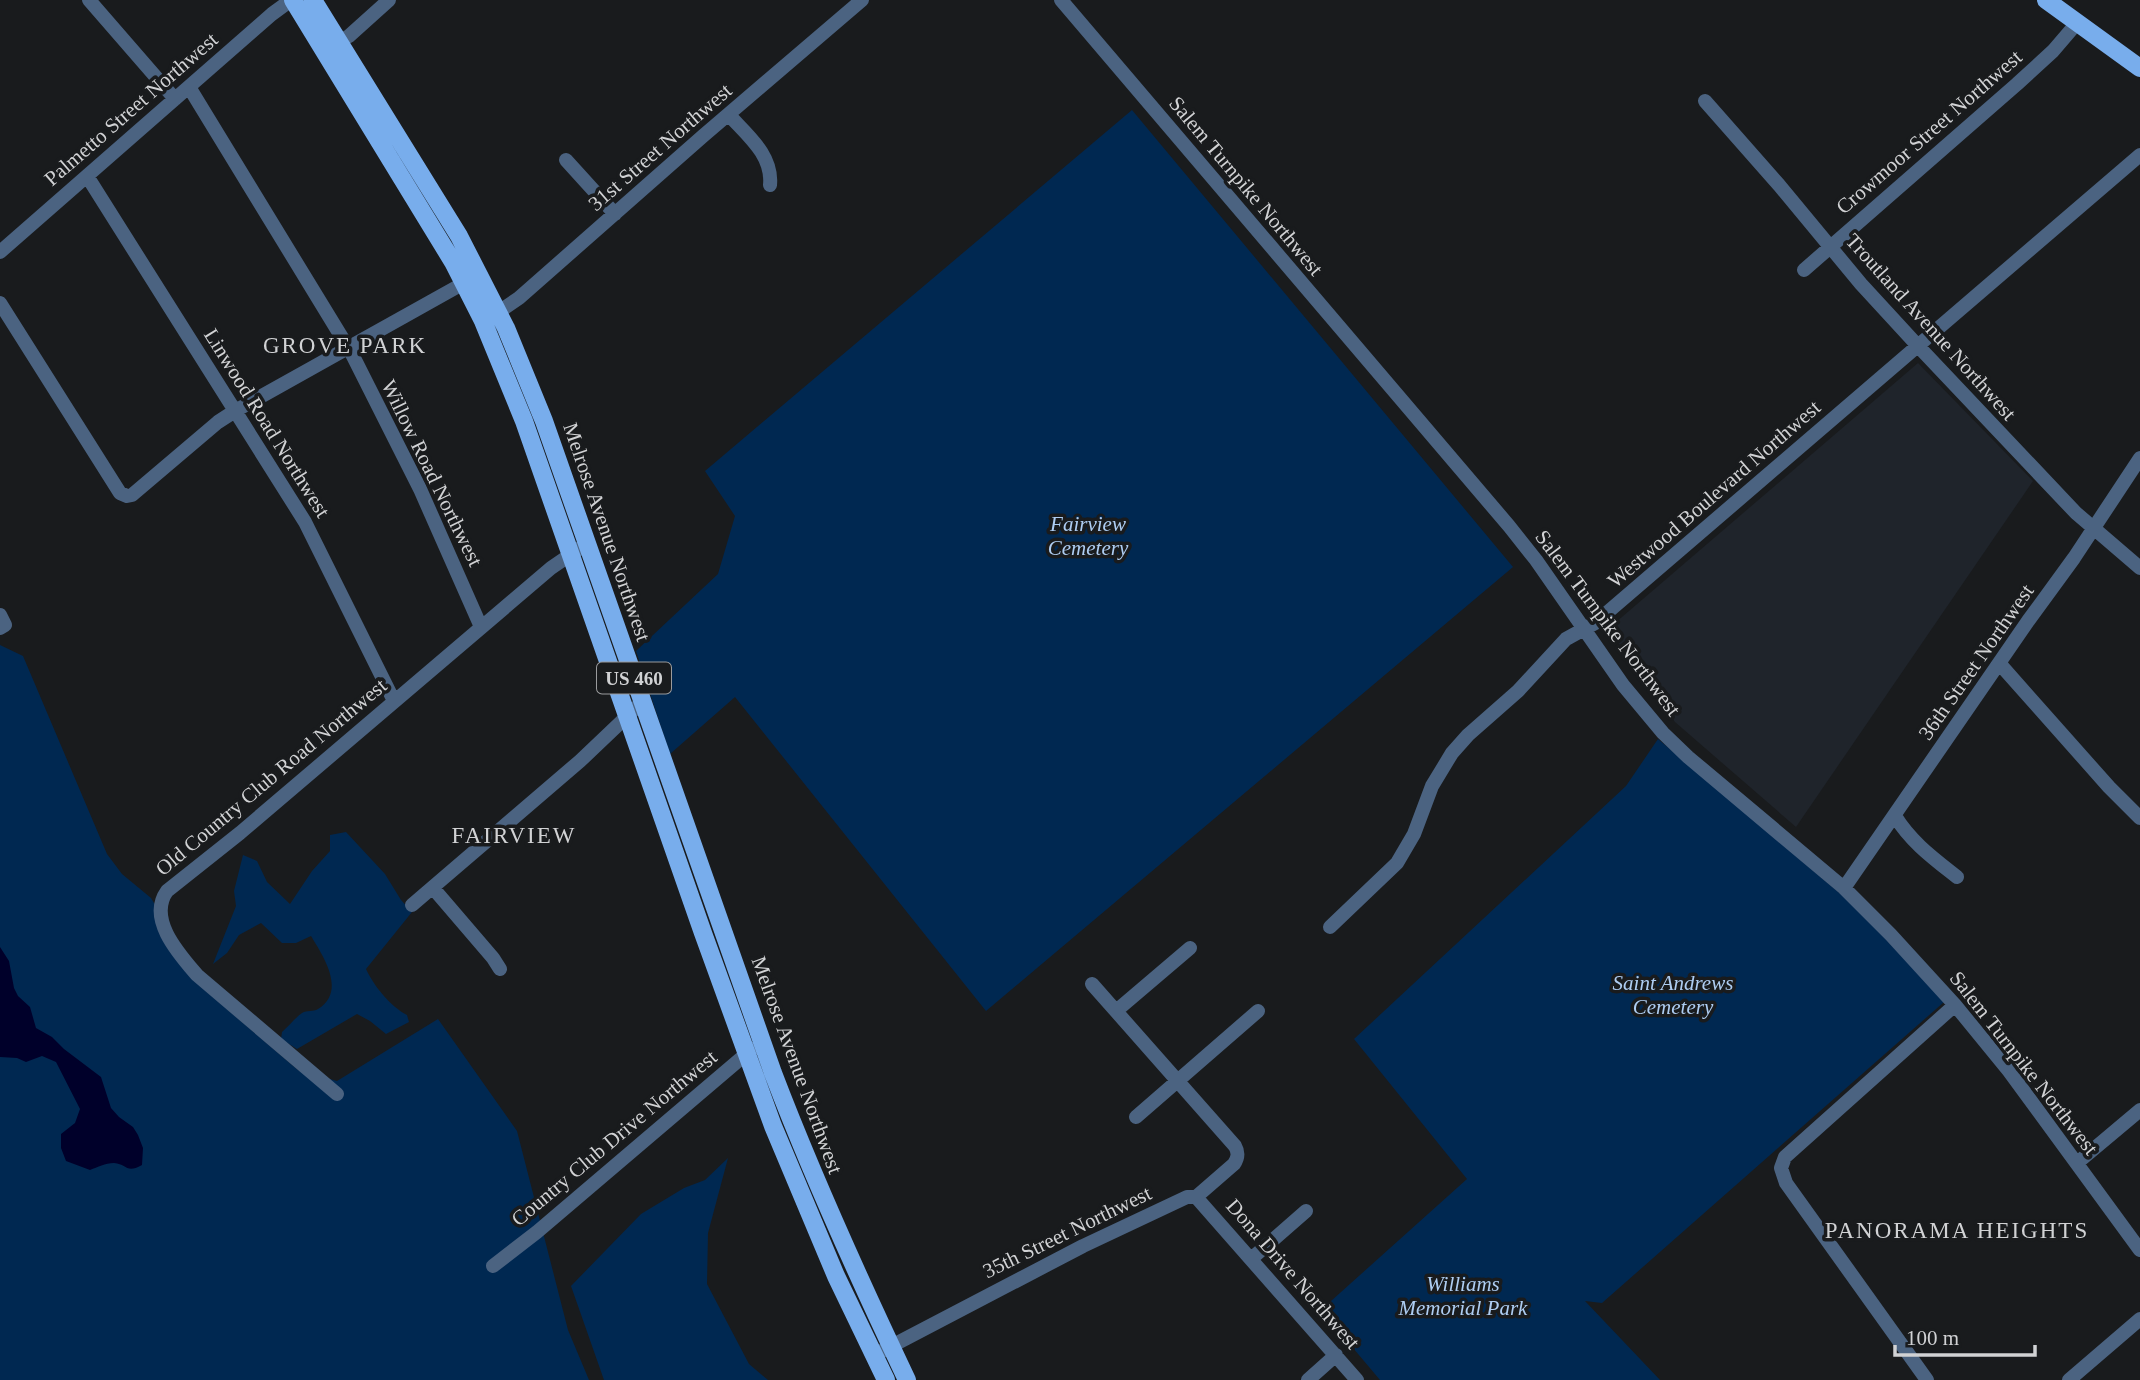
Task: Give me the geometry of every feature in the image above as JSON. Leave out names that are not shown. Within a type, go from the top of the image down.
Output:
[{"type":"main road","name":"Melrose Avenue Northwest","points":[[292,0],[331,46],[445,211],[491,317],[544,421],[763,1044],[814,1179],[907,1380]]},
{"type":"main road","name":"Melrose Avenue Northwest","points":[[313,0],[331,46],[464,283],[491,317],[570,554],[746,1053],[799,1190],[836,1276],[886,1380]]},
{"type":"main road","points":[[2046,0],[2140,68]]},
{"type":"street","points":[[89,0],[175,99]]},
{"type":"street","name":"Palmetto Street Northwest","points":[[0,252],[272,14],[292,0]]},
{"type":"street","points":[[331,46],[389,0]]},
{"type":"street","name":"31st Street Northwest","points":[[491,317],[519,298],[862,0]]},
{"type":"street","name":"Salem Turnpike Northwest","points":[[1061,0],[1509,526],[1536,560],[1623,685],[1663,733],[1844,888],[1891,935],[2009,1071],[2140,1250]]},
{"type":"street","name":"Crowmoor Street Northwest","points":[[1804,270],[2017,84],[2053,51],[2077,23]]},
{"type":"street","name":"Willow Road Northwest","points":[[189,87],[349,348],[435,521],[481,627]]},
{"type":"street","name":"Troutland Avenue Northwest","points":[[1705,102],[1918,346],[2076,513],[2140,568]]},
{"type":"street","points":[[729,115],[762,153],[769,166],[769,185]]},
{"type":"street","name":"Westwood Boulevard Northwest","points":[[1329,927],[1397,863],[1414,834],[1432,786],[1452,753],[1468,735],[1518,691],[1566,639],[1595,623],[2140,155]]},
{"type":"street","points":[[566,160],[615,214]]},
{"type":"street","name":"Linwood Road Northwest","points":[[88,176],[314,537],[394,701]]},
{"type":"street","points":[[0,303],[120,492],[127,496],[132,495],[218,422],[235,411],[464,283]]},
{"type":"street","name":"36th Street Northwest","points":[[1844,888],[2140,458]]},
{"type":"street","name":"Old Country Club Road Northwest","points":[[337,1094],[197,975],[170,940],[161,916],[161,903],[167,891],[240,833],[551,568],[586,544]]},
{"type":"street","points":[[1999,663],[2140,818]]},
{"type":"street","points":[[412,905],[580,761],[642,702]]},
{"type":"street","points":[[1895,816],[1918,846],[1957,877]]},
{"type":"street","points":[[433,888],[494,958],[500,969]]},
{"type":"street","points":[[1116,1011],[1190,948]]},
{"type":"street","points":[[1091,984],[1177,1080]]},
{"type":"street","points":[[1927,1380],[1786,1183],[1781,1168],[1782,1162],[1800,1142],[1955,1006]]},
{"type":"street","points":[[1136,1117],[1258,1011]]},
{"type":"street","name":"Country Club Drive Northwest","points":[[493,1266],[537,1232],[746,1053],[763,1044]]},
{"type":"street","name":"35th Street Northwest","points":[[874,1356],[1083,1246],[1187,1197],[1196,1197],[1234,1164],[1238,1154],[1235,1146],[1177,1080]]},
{"type":"street","points":[[2077,1163],[2140,1110]]},
{"type":"street","name":"Dona Drive Northwest","points":[[1196,1197],[1357,1380]]},
{"type":"street","points":[[1251,1259],[1306,1211]]},
{"type":"street","points":[[2068,1380],[2140,1319]]},
{"type":"street","points":[[1308,1380],[1336,1355]]},
{"type":"shaded area","points":[[1918,363],[2033,481],[1796,827],[1675,722],[1608,629]]},
{"type":"shaded area","points":[[0,947],[9,961],[14,988],[30,1007],[36,1028],[52,1037],[101,1077],[111,1108],[133,1127],[138,1135],[143,1148],[142,1165],[130,1169],[111,1163],[90,1170],[66,1161],[61,1148],[61,1134],[75,1123],[80,1109],[56,1062],[42,1056],[26,1062],[17,1058],[0,1057]]},
{"type":"green space","name":"Fairview Cemetery","points":[[1132,110],[1513,567],[986,1011],[735,697],[670,754],[636,651],[718,574],[735,516],[705,471]]},
{"type":"green space","points":[[0,645],[23,656],[107,854],[122,874],[151,898],[206,991],[298,1070],[337,1081],[438,1019],[517,1131],[568,1330],[589,1380],[0,1380]]},
{"type":"green space","name":"Saint Andrews Cemetery","points":[[1658,739],[1856,907],[1944,1002],[1602,1303],[1585,1301],[1660,1380],[1380,1380],[1321,1310],[1467,1179],[1354,1039],[1626,786]]},
{"type":"green space","points":[[346,832],[385,874],[412,912],[366,969],[383,995],[407,1015],[409,1022],[386,1034],[357,1014],[297,1049],[281,1039],[282,1032],[302,1013],[318,1009],[327,1002],[331,993],[330,973],[311,936],[296,943],[282,943],[261,923],[239,935],[227,953],[213,964],[236,906],[234,891],[243,855],[257,861],[267,882],[290,904],[312,871],[330,851],[330,835]]},
{"type":"green space","points":[[728,1158],[708,1233],[707,1284],[749,1364],[768,1380],[604,1380],[571,1286],[641,1214],[684,1188],[705,1180]]},
{"type":"district","name":"GROVE PARK","points":[[345,345]]},
{"type":"district","name":"FAIRVIEW","points":[[514,835]]},
{"type":"district","name":"PANORAMA HEIGHTS","points":[[1957,1230]]},
{"type":"park label","name":"Williams Memorial Park","points":[[1463,1296]]}]
